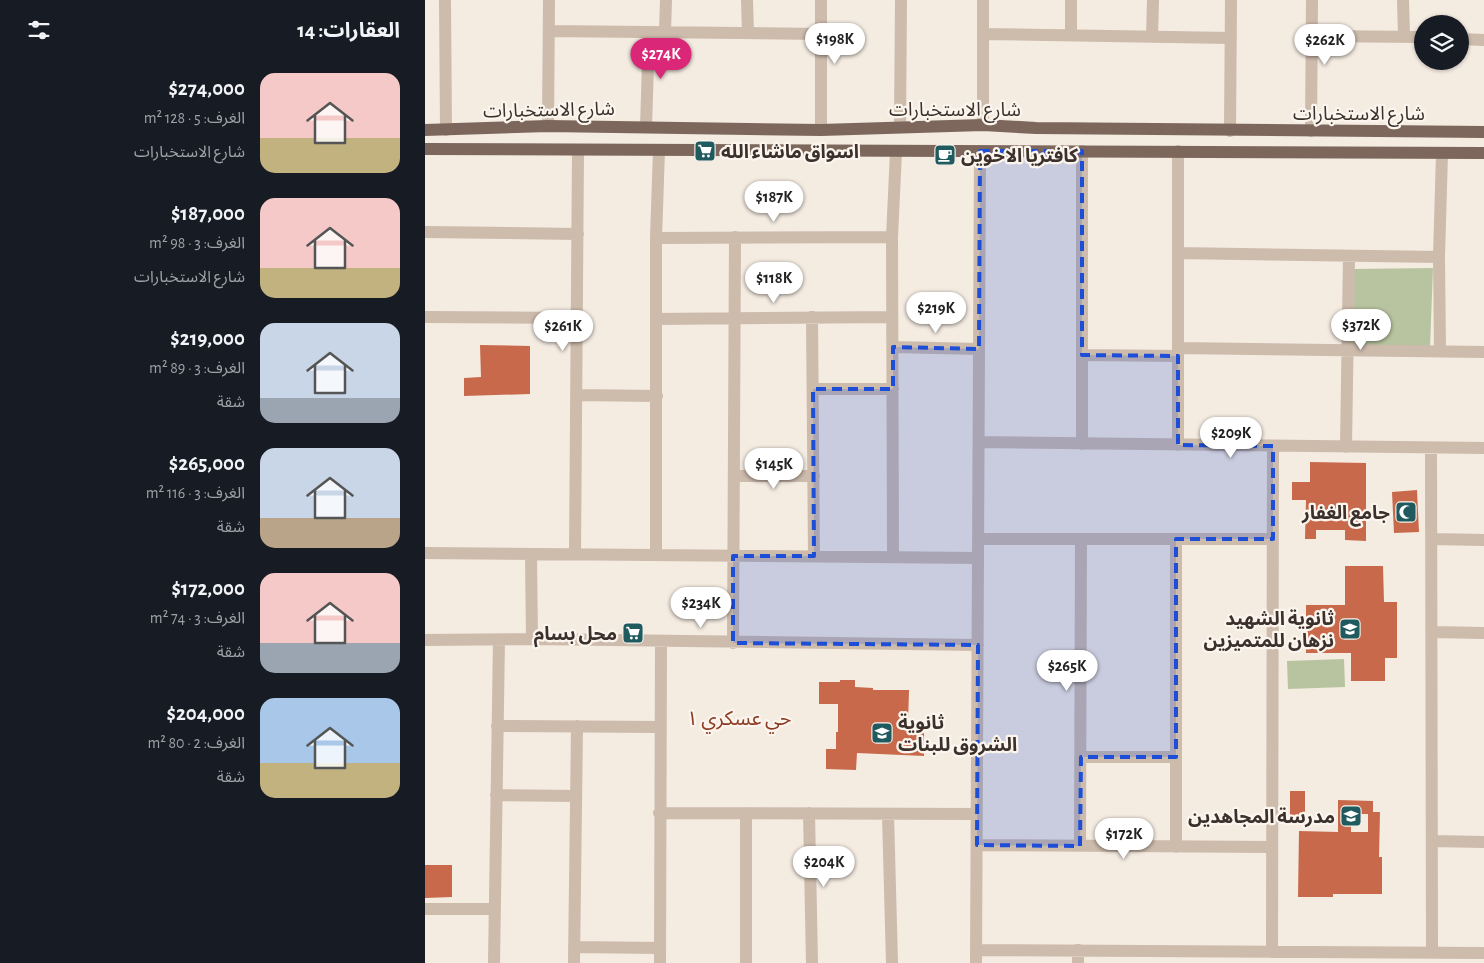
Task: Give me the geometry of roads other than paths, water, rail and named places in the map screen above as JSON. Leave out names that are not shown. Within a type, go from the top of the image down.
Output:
[{"type":"main road","name":"شارع الاستخبارات","points":[[425,130],[549,126],[821,130],[983,125],[1036,128],[1230,131],[1484,132]]},
{"type":"main road","points":[[1036,128],[1037,151]]},
{"type":"main road","name":"شارع الاستخبارات","points":[[425,149],[1484,153]]},
{"type":"street","points":[[445,0],[446,130]]},
{"type":"street","points":[[549,0],[549,126]]},
{"type":"street","points":[[665,32],[666,0]]},
{"type":"street","points":[[747,0],[748,33]]},
{"type":"street","points":[[821,0],[821,130]]},
{"type":"street","points":[[901,0],[901,127]]},
{"type":"street","points":[[983,0],[983,125]]},
{"type":"street","points":[[1071,0],[1071,35]]},
{"type":"street","points":[[1152,36],[1153,0]]},
{"type":"street","points":[[1230,131],[1231,0]]},
{"type":"street","points":[[1311,131],[1312,0]]},
{"type":"street","points":[[1403,0],[1404,36]]},
{"type":"street","points":[[549,31],[821,34]]},
{"type":"street","points":[[646,127],[649,32]]},
{"type":"street","points":[[983,34],[1231,38]]},
{"type":"street","points":[[1312,36],[1414,37]]},
{"type":"street","points":[[1469,39],[1484,40]]},
{"type":"street","points":[[575,554],[578,150]]},
{"type":"street","points":[[656,555],[656,238],[659,150]]},
{"type":"street","points":[[976,963],[980,151]]},
{"type":"street","points":[[1082,151],[1082,444]]},
{"type":"street","points":[[1178,151],[1178,445]]},
{"type":"street","points":[[893,557],[892,237],[896,152]]},
{"type":"street","points":[[1440,351],[1439,257],[1442,153]]},
{"type":"street","points":[[425,232],[578,234]]},
{"type":"street","points":[[733,643],[735,237]]},
{"type":"street","points":[[656,238],[892,237]]},
{"type":"street","points":[[1178,253],[1439,257]]},
{"type":"street","points":[[1346,447],[1349,256]]},
{"type":"street","points":[[425,317],[577,318]]},
{"type":"street","points":[[812,317],[814,556]]},
{"type":"street","points":[[656,319],[893,317]]},
{"type":"street","points":[[893,347],[979,349]]},
{"type":"street","points":[[1082,355],[1347,350],[1484,352]]},
{"type":"street","points":[[813,390],[893,389]]},
{"type":"street","points":[[576,395],[657,396]]},
{"type":"street","points":[[979,442],[1484,448]]},
{"type":"street","points":[[1272,952],[1273,446]]},
{"type":"street","points":[[1431,448],[1432,953]]},
{"type":"street","points":[[734,476],[814,476]]},
{"type":"street","points":[[978,538],[1273,539]]},
{"type":"street","points":[[1080,846],[1081,539]]},
{"type":"street","points":[[1176,539],[1176,847]]},
{"type":"street","points":[[1431,539],[1484,540]]},
{"type":"street","points":[[425,553],[978,558]]},
{"type":"street","points":[[531,554],[532,639]]},
{"type":"street","points":[[1431,632],[1484,633]]},
{"type":"street","points":[[425,640],[532,639],[978,645]]},
{"type":"street","points":[[494,963],[499,640]]},
{"type":"street","points":[[660,963],[661,642]]},
{"type":"street","points":[[497,726],[661,727]]},
{"type":"street","points":[[574,963],[577,726]]},
{"type":"street","points":[[1081,756],[1176,757]]},
{"type":"street","points":[[496,795],[576,796]]},
{"type":"street","points":[[659,813],[977,814]]},
{"type":"street","points":[[746,813],[746,963]]},
{"type":"street","points":[[809,813],[813,963]]},
{"type":"street","points":[[888,814],[892,963]]},
{"type":"street","points":[[1432,842],[1484,842]]},
{"type":"street","points":[[977,845],[1271,848]]},
{"type":"street","points":[[425,909],[494,909]]},
{"type":"street","points":[[574,947],[660,948]]},
{"type":"street","points":[[976,950],[1078,957],[1272,952],[1342,958],[1432,953],[1484,953]]},
{"type":"place","name":"اسواق ماشاء الله","points":[[705,151]]},
{"type":"place","name":"كافتريا الاخوين","points":[[945,155]]},
{"type":"place","name":"جامع الغفار","points":[[1406,512]]},
{"type":"place","name":"ثانوية الشهيد نزهان للمتميزين","points":[[1350,629]]},
{"type":"place","name":"محل بسام","points":[[633,633]]},
{"type":"place","name":"ثانوية الشروق للبنات","points":[[882,733]]},
{"type":"place","name":"مدرسة المجاهدين","points":[[1351,816]]},
{"type":"district","name":"حي عسكري ١","points":[[739,718]]}]
